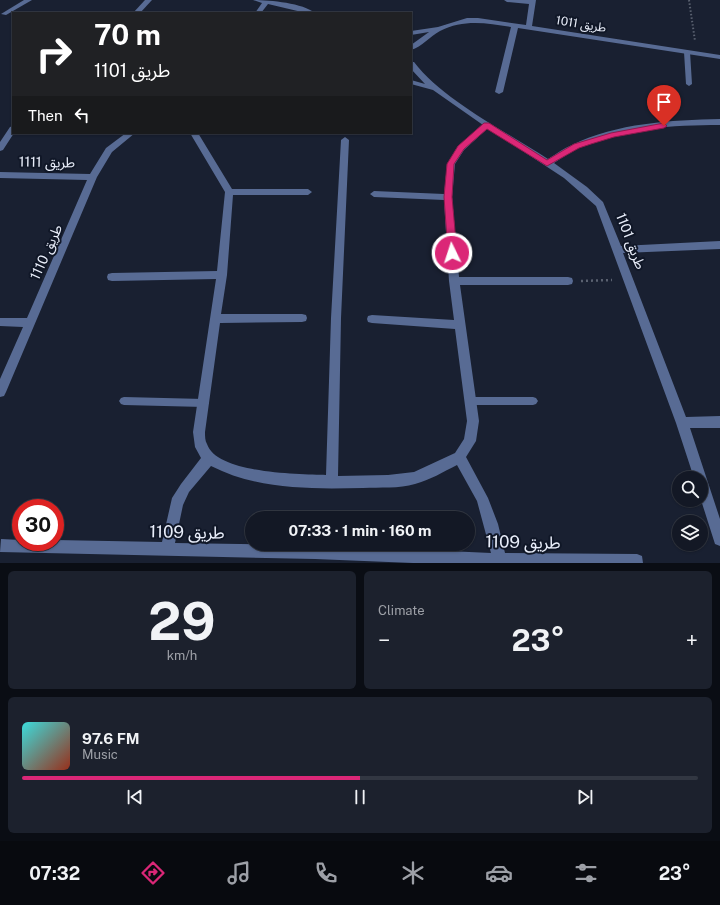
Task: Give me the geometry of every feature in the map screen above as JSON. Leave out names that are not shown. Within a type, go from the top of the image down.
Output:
[{"type":"street","points":[[4,14],[29,0]]},
{"type":"street","points":[[137,12],[149,0]]},
{"type":"street","points":[[256,0],[298,8],[309,12]]},
{"type":"street","points":[[507,0],[533,2],[529,27]]},
{"type":"street","points":[[259,12],[266,2]]},
{"type":"street","name":"طريق 1011","points":[[412,33],[439,29],[467,20],[478,20],[720,57]]},
{"type":"street","points":[[499,92],[515,25]]},
{"type":"street","name":"طريق 1011","points":[[412,47],[439,29]]},
{"type":"street","name":"طريق 1101","points":[[412,66],[417,73],[437,89],[487,125],[547,163],[587,191],[600,204],[682,423],[698,471]]},
{"type":"street","name":"طريق 1101","points":[[412,82],[437,89]]},
{"type":"street","points":[[547,163],[576,146],[614,134],[687,122],[720,122]]},
{"type":"street","points":[[195,134],[229,192],[222,275],[199,432],[202,448],[208,458],[232,470],[269,479],[332,482],[388,481],[414,478],[430,472],[459,457],[470,440],[473,421],[454,281],[448,197],[450,164],[461,148],[487,125]]},
{"type":"street","points":[[0,148],[12,130]]},
{"type":"street","name":"طريق 1110","points":[[0,392],[93,177],[109,150],[130,134]]},
{"type":"street","points":[[332,482],[336,318],[345,140]]},
{"type":"street","name":"طريق 1111","points":[[0,175],[93,177]]},
{"type":"street","points":[[229,192],[308,192]]},
{"type":"street","points":[[374,194],[448,197]]},
{"type":"street","points":[[617,250],[720,245]]},
{"type":"street","points":[[112,277],[222,275]]},
{"type":"street","points":[[454,281],[568,281]]},
{"type":"street","points":[[215,319],[302,318]]},
{"type":"street","points":[[372,319],[461,325]]},
{"type":"street","points":[[0,322],[30,322]]},
{"type":"street","points":[[682,423],[720,422]]},
{"type":"street","points":[[459,457],[482,498],[491,524],[500,560]]},
{"type":"street","points":[[167,549],[177,503],[185,488],[208,458]]},
{"type":"street","points":[[708,502],[720,539]]},
{"type":"street","name":"طريق 1109","points":[[1,546],[315,552],[500,560],[637,562]]},
{"type":"lane","points":[[687,52],[690,84]]},
{"type":"lane","points":[[124,401],[204,403]]},
{"type":"lane","points":[[471,402],[533,401]]},
{"type":"path","points":[[689,0],[696,53]]},
{"type":"path","points":[[568,281],[628,280]]},
{"type":"route","points":[[452,253],[448,197],[450,164],[461,148],[487,125],[547,163],[576,146],[614,134],[664,126]]}]
